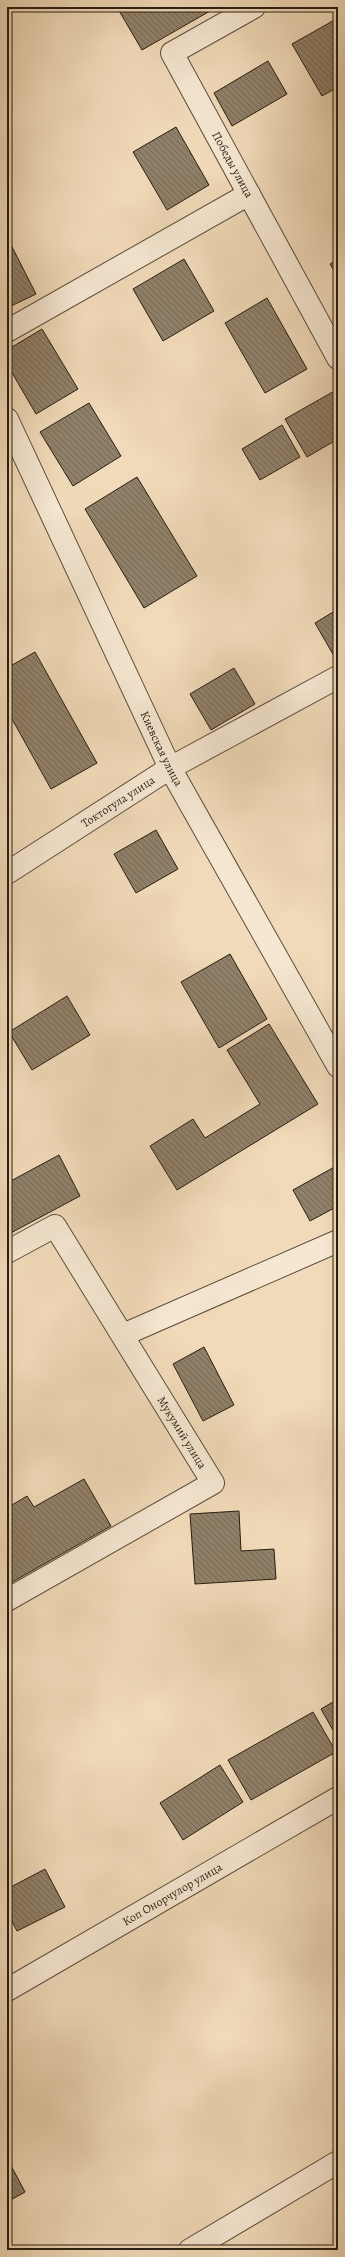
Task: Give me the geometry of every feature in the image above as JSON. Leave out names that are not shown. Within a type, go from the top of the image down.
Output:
[{"type":"street","name":"Победы улица","points":[[254,7],[172,53],[338,358]]},
{"type":"street","points":[[7,331],[249,194]]},
{"type":"street","name":"Киевская улица","points":[[7,419],[170,768],[338,1066]]},
{"type":"street","name":"Токтогула улица","points":[[7,874],[170,768],[338,677]]},
{"type":"street","name":"Мукумий улица","points":[[7,1252],[55,1226],[213,1483],[7,1600]]},
{"type":"street","points":[[123,1335],[338,1241]]},
{"type":"street","name":"Коп Онорчулор улица","points":[[7,1990],[338,1798]]},
{"type":"street","points":[[190,2250],[338,2162]]},
{"type":"building","points":[[122,7],[217,7],[142,50],[118,9]]},
{"type":"building","points":[[338,18],[338,87],[322,96],[292,44]]},
{"type":"building","points":[[268,61],[287,94],[232,126],[214,93]]},
{"type":"building","points":[[176,127],[209,185],[167,210],[133,152]]},
{"type":"building","points":[[7,237],[36,294],[7,308]]},
{"type":"building","points":[[184,259],[214,311],[163,341],[133,289]]},
{"type":"building","points":[[338,259],[338,277],[330,264]]},
{"type":"building","points":[[267,298],[307,369],[265,393],[225,323]]},
{"type":"building","points":[[42,329],[78,389],[36,414],[7,364],[7,350]]},
{"type":"building","points":[[338,389],[338,439],[307,457],[285,419]]},
{"type":"building","points":[[89,403],[121,456],[73,486],[40,432]]},
{"type":"building","points":[[282,425],[300,457],[260,480],[242,449]]},
{"type":"building","points":[[137,477],[197,576],[144,608],[85,509]]},
{"type":"building","points":[[338,609],[338,663],[315,623]]},
{"type":"building","points":[[35,652],[97,763],[51,789],[7,710],[7,668]]},
{"type":"building","points":[[234,668],[255,704],[211,730],[190,694]]},
{"type":"building","points":[[156,830],[178,869],[136,893],[114,854]]},
{"type":"building","points":[[230,954],[267,1019],[219,1048],[181,982]]},
{"type":"building","points":[[67,996],[90,1035],[32,1070],[9,1032]]},
{"type":"building","points":[[269,1024],[318,1104],[177,1190],[150,1146],[193,1119],[205,1138],[260,1104],[227,1050]]},
{"type":"building","points":[[59,1155],[80,1196],[7,1235],[7,1183]]},
{"type":"building","points":[[338,1165],[338,1206],[310,1221],[293,1190]]},
{"type":"building","points":[[204,1347],[234,1405],[203,1421],[173,1364]]},
{"type":"building","points":[[84,1479],[111,1526],[7,1585],[7,1508],[27,1496],[34,1507]]},
{"type":"building","points":[[239,1511],[241,1551],[274,1549],[276,1579],[195,1584],[190,1514]]},
{"type":"building","points":[[338,1699],[338,1739],[321,1709]]},
{"type":"building","points":[[313,1712],[336,1752],[251,1800],[228,1760]]},
{"type":"building","points":[[220,1765],[243,1802],[183,1840],[160,1803]]},
{"type":"building","points":[[45,1869],[65,1907],[17,1931],[7,1912],[7,1889]]},
{"type":"building","points":[[7,2158],[25,2192],[7,2202]]}]
